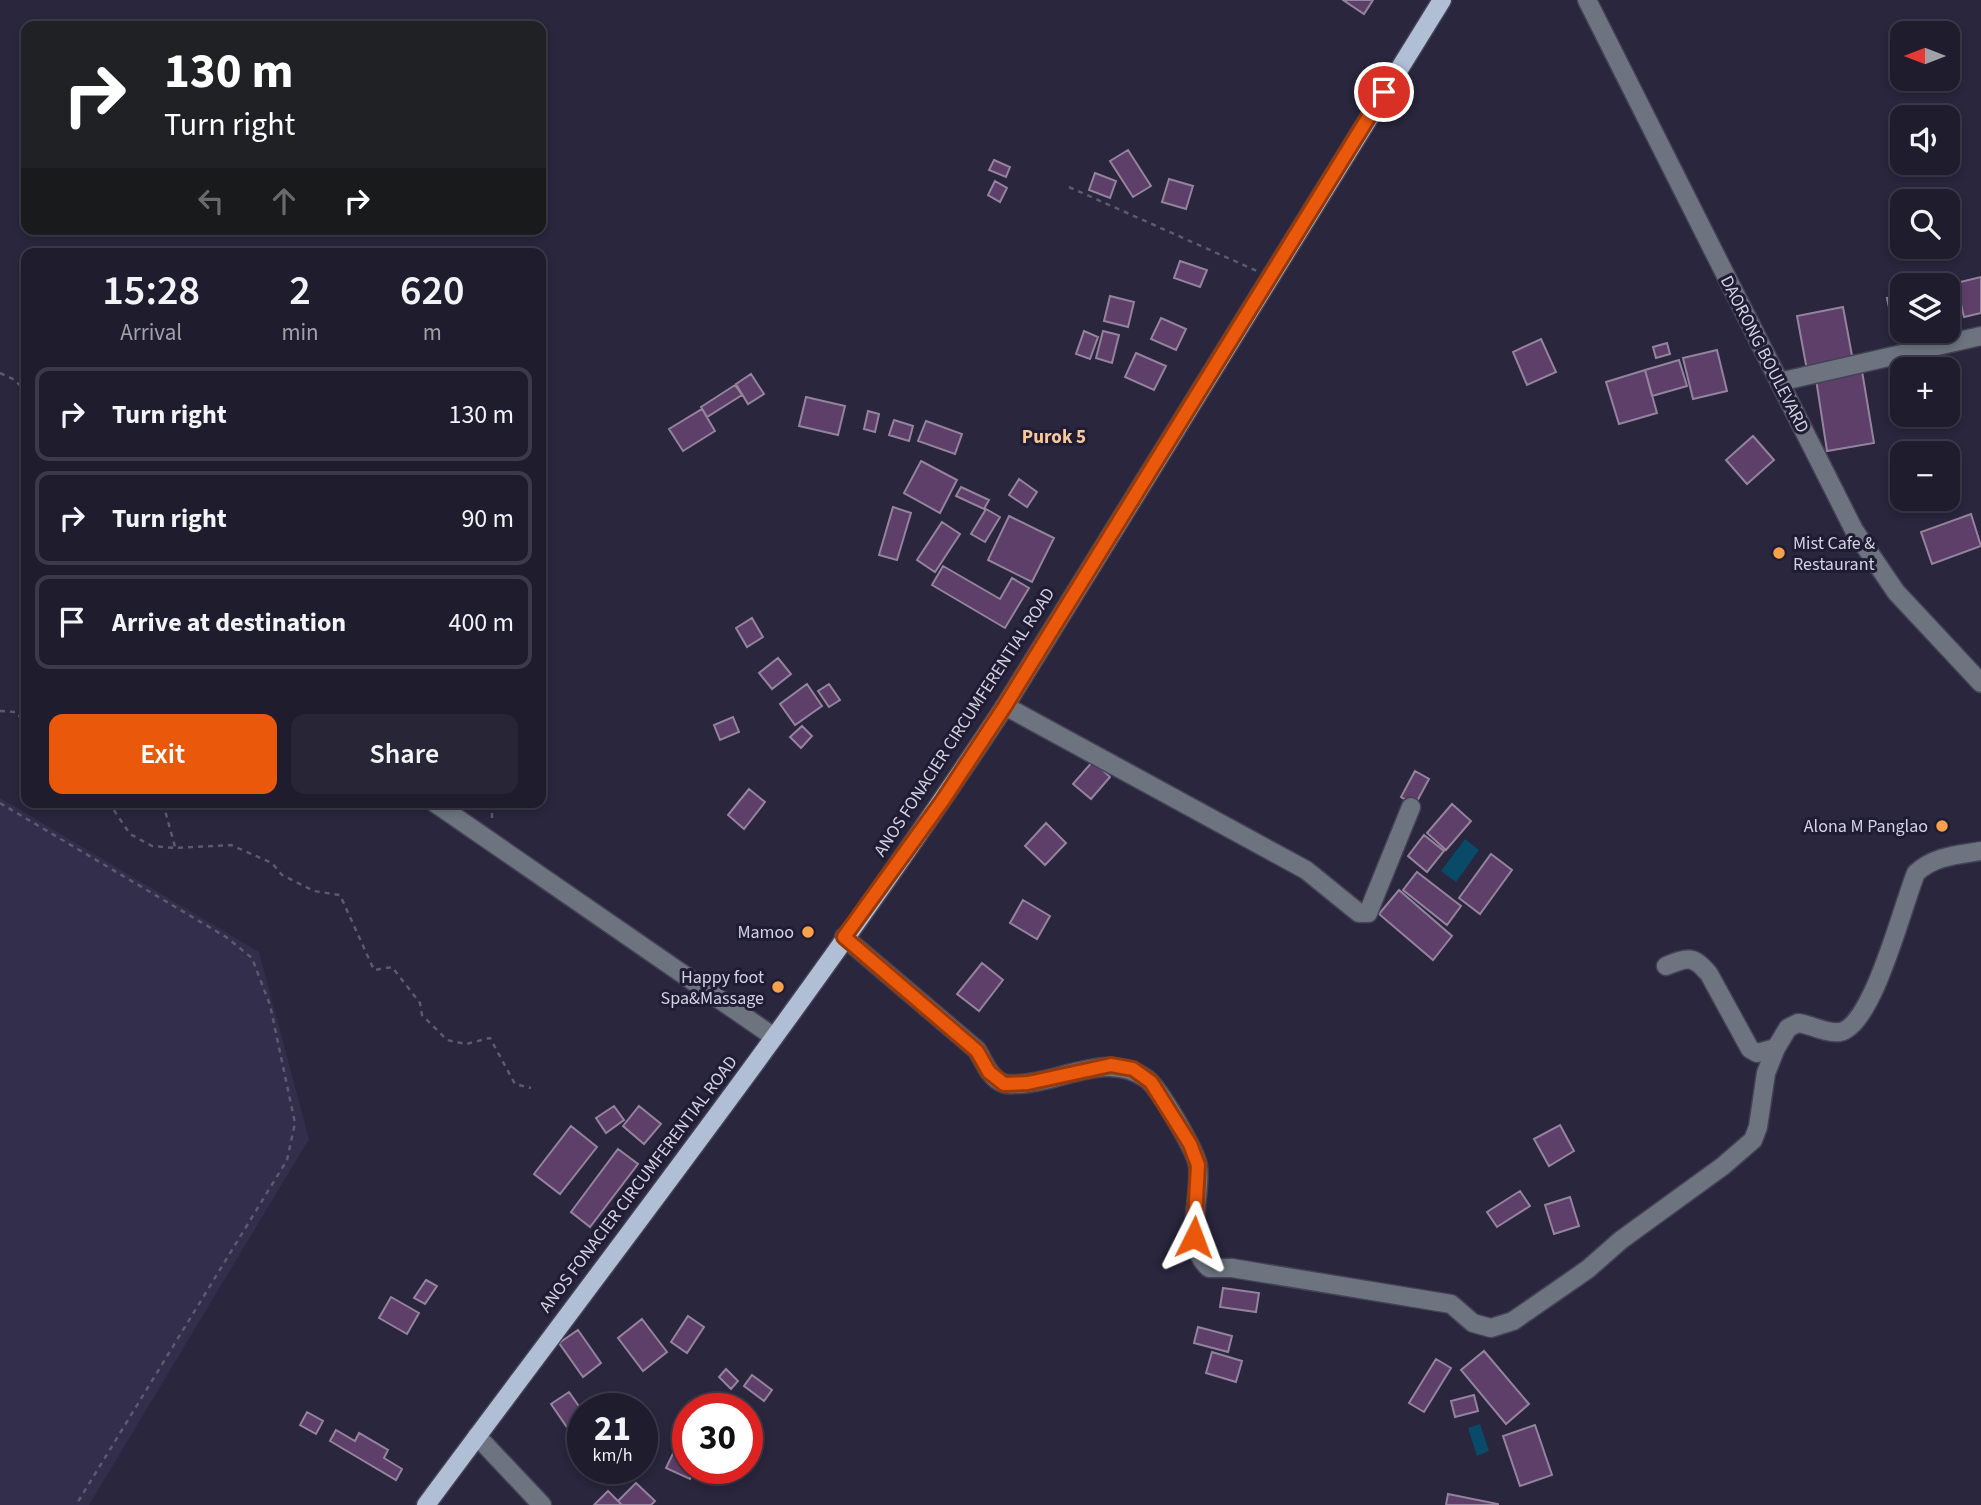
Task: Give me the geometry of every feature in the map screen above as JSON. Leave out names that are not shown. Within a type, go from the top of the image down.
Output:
[{"type":"main road","name":"ANOS FONACIER CIRCUMFERENTIAL ROAD","points":[[426,1505],[774,1037],[943,800],[1005,706],[1442,0]]},
{"type":"street","name":"DAORONG BOULEVARD","points":[[1587,0],[1854,530],[1896,592],[1981,683]]},
{"type":"street","points":[[1779,382],[1981,336]]},
{"type":"street","points":[[1005,706],[1307,870],[1359,913],[1368,913],[1411,807]]},
{"type":"street","points":[[442,808],[774,1037]]},
{"type":"street","points":[[844,937],[977,1051],[989,1072],[1004,1084],[1028,1083],[1111,1065],[1133,1069],[1151,1082],[1190,1144],[1198,1165],[1194,1237],[1201,1261],[1209,1268],[1231,1268],[1451,1304],[1473,1323],[1491,1328],[1513,1321],[1569,1282],[1753,1140],[1758,1127],[1766,1073],[1788,1028],[1798,1023],[1827,1031],[1839,1032],[1848,1029],[1859,1018],[1880,978],[1916,873],[1939,858],[1981,851]]},
{"type":"street","points":[[1666,966],[1685,958],[1691,958],[1701,965],[1709,974],[1750,1049],[1757,1053],[1776,1048]]},
{"type":"street","points":[[477,1436],[542,1505]]},
{"type":"path","points":[[1069,187],[1269,276]]},
{"type":"path","points":[[0,373],[15,380],[21,387]]},
{"type":"path","points":[[0,711],[16,712],[21,718]]},
{"type":"path","points":[[0,803],[226,937],[252,958],[270,1005],[295,1124],[287,1160],[76,1505]]},
{"type":"path","points":[[112,808],[130,834],[152,846],[175,848],[231,845],[271,863],[282,875],[314,891],[340,895],[374,970],[392,967],[420,1003],[422,1015],[447,1040],[466,1044],[490,1038],[515,1084],[531,1087]]},
{"type":"path","points":[[164,808],[175,848]]},
{"type":"shaded area","points":[[0,798],[259,952],[309,1139],[89,1505],[0,1505]]},
{"type":"water","points":[[1465,839],[1479,850],[1456,882],[1441,871]]},
{"type":"water","points":[[1480,1424],[1489,1451],[1477,1456],[1468,1428]]},
{"type":"building","points":[[1343,0],[1373,0],[1364,14]]},
{"type":"building","points":[[1128,150],[1151,186],[1133,197],[1110,161]]},
{"type":"building","points":[[994,160],[1010,167],[1006,177],[989,170]]},
{"type":"building","points":[[1095,173],[1116,181],[1110,198],[1089,190]]},
{"type":"building","points":[[1169,179],[1193,186],[1186,209],[1162,202]]},
{"type":"building","points":[[995,181],[1007,188],[1000,202],[988,195]]},
{"type":"building","points":[[1180,261],[1207,270],[1200,287],[1174,278]]},
{"type":"building","points":[[1981,277],[1981,313],[1964,317],[1960,282]]},
{"type":"building","points":[[1110,296],[1134,302],[1128,327],[1104,321]]},
{"type":"building","points":[[1843,307],[1853,361],[1807,370],[1797,316]]},
{"type":"building","points":[[1161,318],[1186,329],[1176,350],[1151,339]]},
{"type":"building","points":[[1084,331],[1098,337],[1090,359],[1076,354]]},
{"type":"building","points":[[1103,331],[1119,335],[1112,363],[1096,358]]},
{"type":"building","points":[[1541,339],[1556,372],[1527,385],[1513,352]]},
{"type":"building","points":[[1667,343],[1670,354],[1656,358],[1653,347]]},
{"type":"building","points":[[1717,350],[1727,391],[1693,399],[1683,358]]},
{"type":"building","points":[[1136,353],[1166,366],[1154,390],[1125,377]]},
{"type":"building","points":[[1679,360],[1687,386],[1652,396],[1645,370]]},
{"type":"building","points":[[1645,370],[1657,413],[1619,424],[1606,382]]},
{"type":"building","points":[[1862,371],[1874,443],[1827,451],[1816,379]]},
{"type":"building","points":[[751,374],[764,394],[748,404],[736,384]]},
{"type":"building","points":[[735,385],[742,395],[707,417],[701,407]]},
{"type":"building","points":[[806,397],[845,406],[838,435],[799,426]]},
{"type":"building","points":[[702,409],[715,431],[683,451],[669,429]]},
{"type":"building","points":[[868,411],[879,414],[875,432],[864,429]]},
{"type":"building","points":[[894,420],[913,426],[909,441],[889,435]]},
{"type":"building","points":[[926,421],[962,434],[955,454],[918,441]]},
{"type":"building","points":[[1753,436],[1774,460],[1747,484],[1726,460]]},
{"type":"building","points":[[921,461],[957,480],[940,513],[904,493]]},
{"type":"building","points":[[1019,479],[1037,492],[1027,507],[1009,495]]},
{"type":"building","points":[[961,487],[989,500],[984,509],[956,496]]},
{"type":"building","points":[[893,507],[911,513],[897,560],[879,555]]},
{"type":"building","points":[[986,509],[1000,517],[985,542],[971,534]]},
{"type":"building","points":[[1971,514],[1981,546],[1932,564],[1921,532]]},
{"type":"building","points":[[1009,516],[1054,538],[1032,582],[988,560]]},
{"type":"building","points":[[942,522],[960,534],[935,572],[917,560]]},
{"type":"building","points":[[943,566],[1000,599],[1012,578],[1029,588],[1005,628],[932,585]]},
{"type":"building","points":[[752,618],[763,637],[747,647],[736,628]]},
{"type":"building","points":[[778,658],[791,674],[772,689],[759,673]]},
{"type":"building","points":[[807,684],[822,706],[795,725],[780,704]]},
{"type":"building","points":[[829,684],[840,700],[829,707],[818,691]]},
{"type":"building","points":[[733,717],[739,732],[720,740],[714,725]]},
{"type":"building","points":[[802,726],[812,736],[801,748],[790,737]]},
{"type":"building","points":[[1093,761],[1110,777],[1091,799],[1073,784]]},
{"type":"building","points":[[1415,771],[1429,779],[1415,805],[1401,797]]},
{"type":"building","points":[[749,789],[765,802],[744,829],[728,815]]},
{"type":"building","points":[[1452,804],[1471,821],[1446,850],[1427,833]]},
{"type":"building","points":[[1046,823],[1066,843],[1045,865],[1025,846]]},
{"type":"building","points":[[1424,835],[1444,851],[1427,872],[1408,856]]},
{"type":"building","points":[[1491,854],[1512,870],[1480,914],[1459,898]]},
{"type":"building","points":[[1417,872],[1461,906],[1447,925],[1403,890]]},
{"type":"building","points":[[1399,890],[1452,936],[1433,960],[1379,914]]},
{"type":"building","points":[[1023,900],[1050,916],[1037,939],[1010,923]]},
{"type":"building","points":[[982,963],[1003,980],[979,1011],[957,994]]},
{"type":"building","points":[[614,1106],[624,1120],[606,1133],[596,1118]]},
{"type":"building","points":[[639,1106],[661,1124],[644,1144],[623,1126]]},
{"type":"building","points":[[1560,1125],[1574,1151],[1549,1166],[1534,1139]]},
{"type":"building","points":[[571,1126],[597,1147],[560,1194],[534,1174]]},
{"type":"building","points":[[618,1149],[638,1164],[590,1227],[571,1212]]},
{"type":"building","points":[[1520,1191],[1530,1206],[1497,1227],[1487,1212]]},
{"type":"building","points":[[1570,1197],[1579,1226],[1554,1234],[1545,1205]]},
{"type":"building","points":[[426,1280],[437,1286],[425,1304],[414,1298]]},
{"type":"building","points":[[1223,1288],[1259,1293],[1256,1312],[1220,1307]]},
{"type":"building","points":[[391,1297],[419,1313],[407,1334],[379,1318]]},
{"type":"building","points":[[688,1316],[704,1327],[687,1353],[671,1342]]},
{"type":"building","points":[[642,1319],[667,1352],[643,1371],[618,1338]]},
{"type":"building","points":[[1198,1327],[1232,1336],[1228,1352],[1194,1343]]},
{"type":"building","points":[[578,1330],[601,1363],[583,1377],[559,1343]]},
{"type":"building","points":[[1484,1351],[1529,1404],[1506,1424],[1461,1370]]},
{"type":"building","points":[[1212,1352],[1242,1361],[1236,1382],[1206,1373]]},
{"type":"building","points":[[1436,1359],[1451,1368],[1424,1412],[1409,1403]]},
{"type":"building","points":[[726,1369],[738,1381],[731,1389],[719,1377]]},
{"type":"building","points":[[752,1375],[772,1390],[764,1401],[763,1393],[753,1393],[744,1386]]},
{"type":"building","points":[[567,1393],[567,1427],[551,1404]]},
{"type":"building","points":[[1474,1395],[1478,1411],[1455,1417],[1451,1401]]},
{"type":"building","points":[[307,1412],[323,1421],[316,1434],[300,1425]]},
{"type":"building","points":[[1535,1425],[1552,1475],[1520,1486],[1503,1436]]},
{"type":"building","points":[[336,1430],[355,1441],[359,1433],[388,1450],[384,1458],[402,1469],[396,1480],[330,1441]]},
{"type":"building","points":[[672,1456],[672,1471],[666,1468]]},
{"type":"building","points":[[637,1484],[655,1501],[651,1505],[622,1505],[618,1501]]},
{"type":"building","points":[[608,1491],[622,1505],[594,1505]]},
{"type":"building","points":[[1448,1494],[1498,1504],[1498,1505],[1446,1505]]},
{"type":"place","name":"Mist Cafe & Restaurant","points":[[1779,553]]},
{"type":"place","name":"Alona M Panglao","points":[[1942,826]]},
{"type":"place","name":"Mamoo","points":[[808,932]]},
{"type":"place","name":"Happy foot Spa&Massage","points":[[778,987]]},
{"type":"district","name":"Purok 5","points":[[1054,436]]},
{"type":"route","points":[[1194,1237],[1198,1165],[1190,1144],[1151,1082],[1133,1069],[1111,1065],[1028,1083],[1004,1084],[989,1072],[977,1051],[844,937],[943,800],[1005,706],[1384,92]]}]
